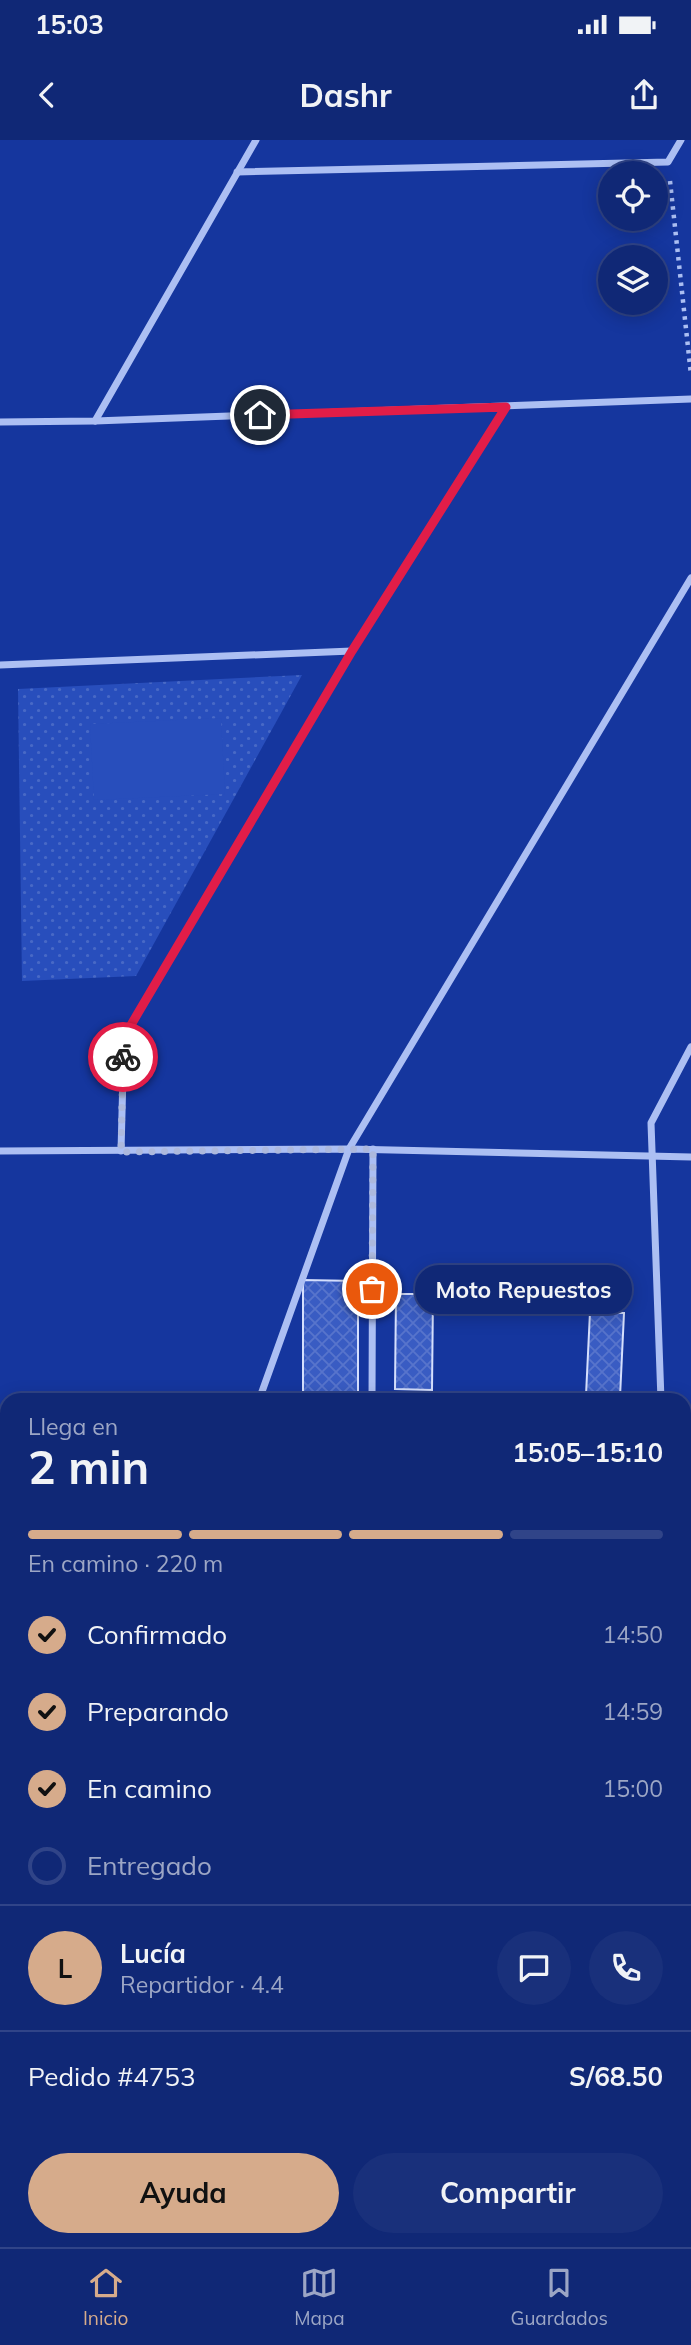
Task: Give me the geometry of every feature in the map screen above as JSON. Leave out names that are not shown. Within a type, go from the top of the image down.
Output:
[{"type":"street","points":[[95,421],[256,140]]},
{"type":"street","points":[[668,162],[681,140]]},
{"type":"street","points":[[237,172],[598,164]]},
{"type":"street","points":[[0,422],[95,421],[691,399]]},
{"type":"street","points":[[121,1152],[124,1037],[352,651],[506,407]]},
{"type":"street","points":[[262,1393],[349,1149],[691,578]]},
{"type":"street","points":[[0,665],[352,651]]},
{"type":"street","points":[[661,1393],[651,1123],[691,1047]]},
{"type":"street","points":[[372,1393],[373,1149]]},
{"type":"street","points":[[0,1151],[373,1149],[691,1157]]},
{"type":"path","points":[[668,162],[691,375]]},
{"type":"shaded area","points":[[302,675],[136,976],[22,981],[18,689]]},
{"type":"shaded area","points":[[221,718],[225,794],[94,800],[90,724]]},
{"type":"building","points":[[303,1280],[358,1281],[358,1393],[303,1393]]},
{"type":"building","points":[[396,1294],[433,1294],[432,1390],[395,1389]]},
{"type":"building","points":[[590,1312],[624,1313],[620,1393],[586,1393]]},
{"type":"way so far","points":[[123,1057],[121,1152],[373,1149],[372,1289]]},
{"type":"place","name":"Moto Repuestos","points":[[372,1289]]},
{"type":"route","points":[[123,1057],[124,1037],[138,1013],[352,651],[506,407],[260,415]]}]
